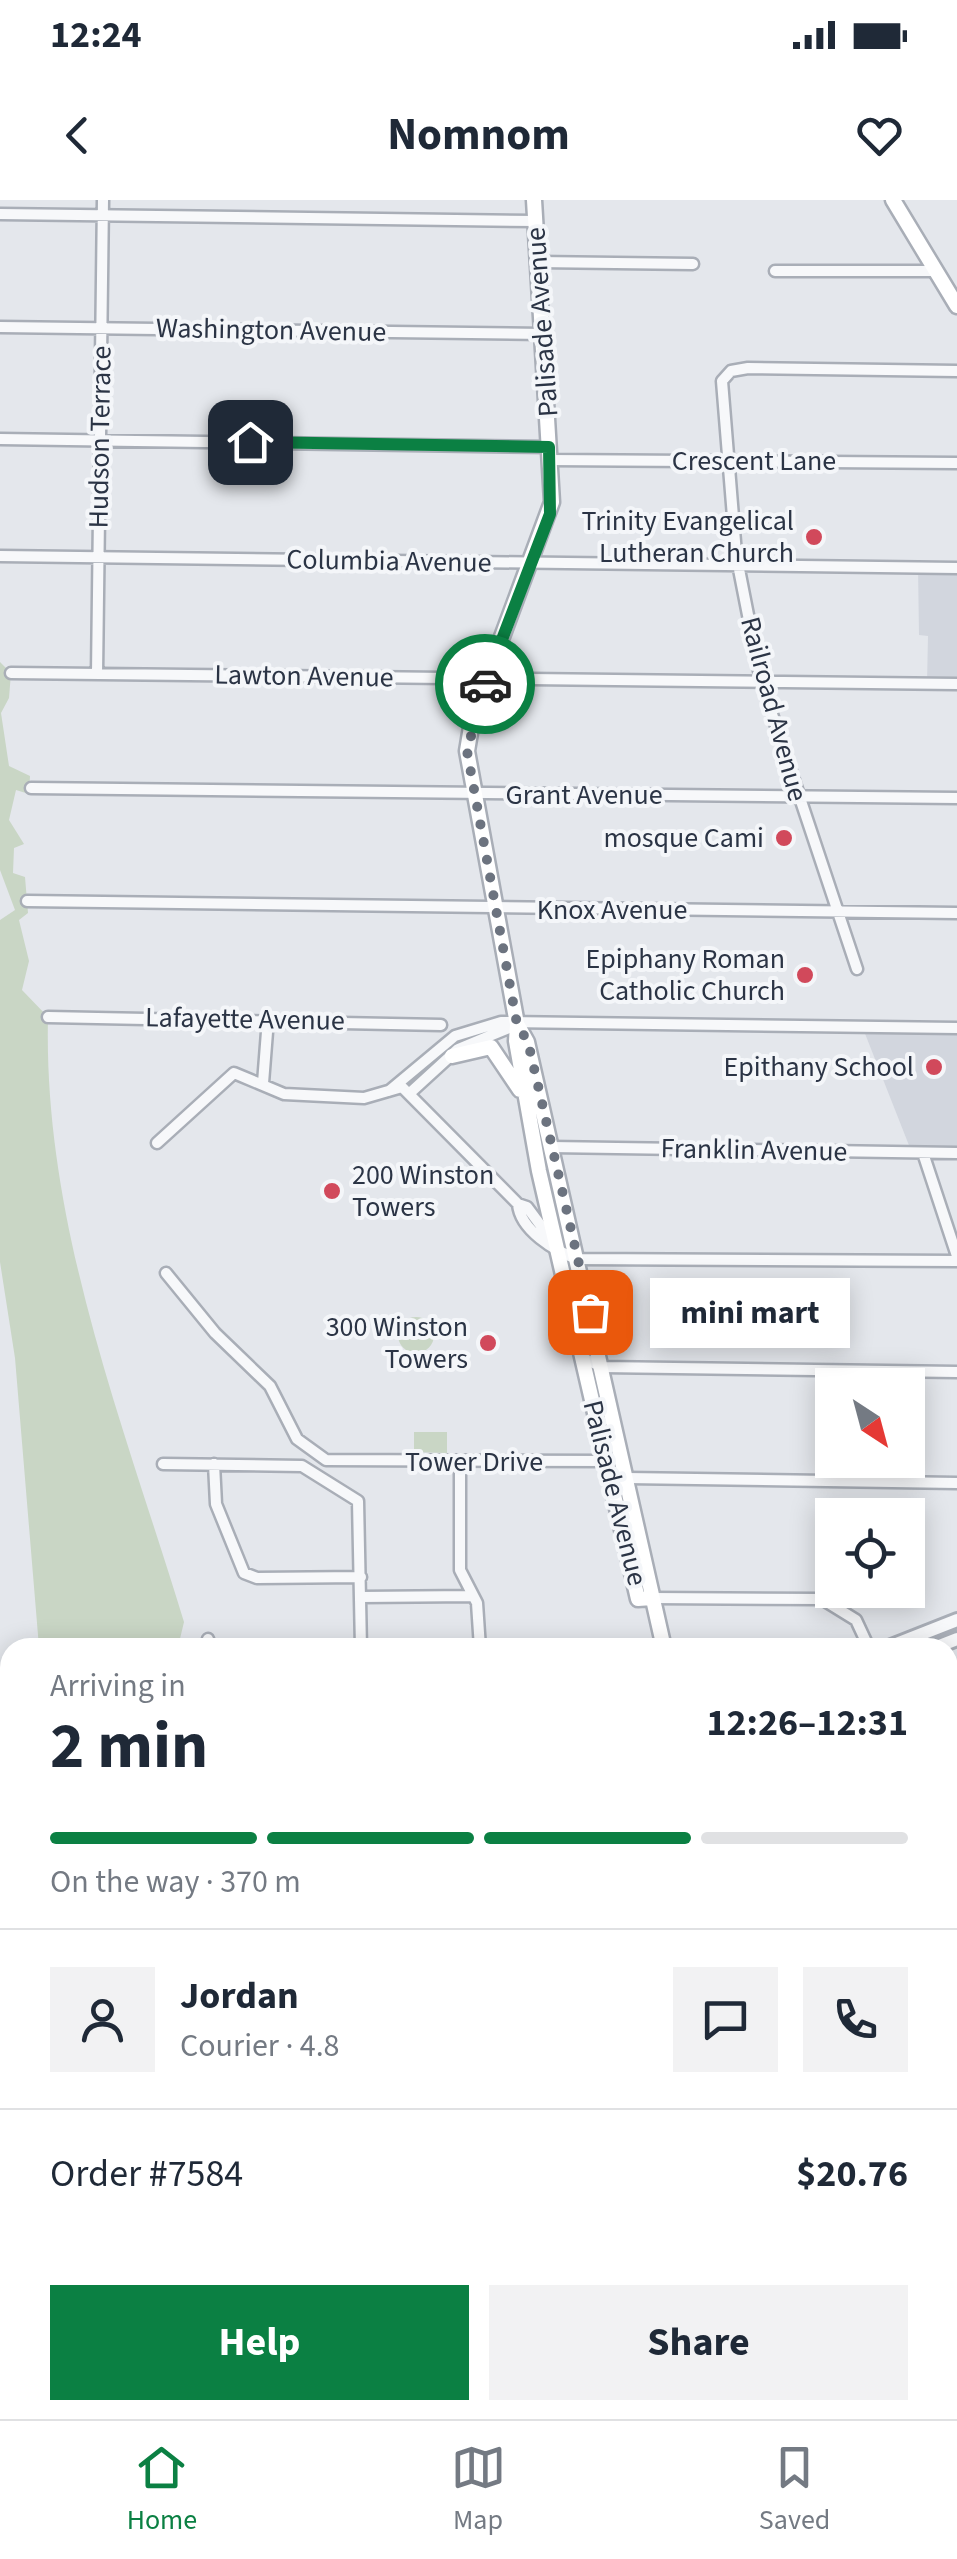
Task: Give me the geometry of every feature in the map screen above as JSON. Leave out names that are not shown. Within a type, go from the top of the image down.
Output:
[{"type":"main road","name":"Palisade Avenue","points":[[534,200],[550,453],[550,514],[468,734],[474,794],[517,1024],[525,1101],[557,1252],[581,1357],[615,1462],[626,1478],[655,1592],[652,1598],[662,1638]]},
{"type":"main road","points":[[893,200],[957,306]]},
{"type":"main road","name":"Palisade Avenue","points":[[517,1024],[528,1042],[602,1367],[638,1599],[652,1598]]},
{"type":"main road","points":[[452,1056],[492,1046],[538,1118],[542,1142],[551,1147]]},
{"type":"street","name":"Hudson Terrace","points":[[98,674],[104,200]]},
{"type":"street","points":[[0,214],[535,221]]},
{"type":"street","points":[[538,262],[693,264]]},
{"type":"street","points":[[775,271],[936,272]]},
{"type":"street","name":"Washington Avenue","points":[[0,327],[543,334]]},
{"type":"street","name":"Railroad Avenue","points":[[858,968],[761,681],[738,565],[722,381],[731,371],[748,368],[957,371]]},
{"type":"street","name":"Crescent Lane","points":[[0,439],[957,463]]},
{"type":"street","name":"Columbia Avenue","points":[[0,556],[957,568]]},
{"type":"street","name":"Lawton Avenue","points":[[11,674],[957,684]]},
{"type":"street","name":"Grant Avenue","points":[[31,788],[957,798]]},
{"type":"street","name":"Knox Avenue","points":[[28,901],[957,913]]},
{"type":"street","name":"Lafayette Avenue","points":[[48,1017],[441,1025]]},
{"type":"street","points":[[262,1083],[268,1019]]},
{"type":"street","points":[[389,1091],[454,1036],[501,1022],[957,1028]]},
{"type":"street","points":[[411,1092],[468,1043],[503,1034],[517,1024]]},
{"type":"street","points":[[157,1143],[234,1073],[284,1094],[364,1098],[402,1087],[543,1225],[557,1252],[577,1259],[957,1259],[923,1153]]},
{"type":"street","name":"Franklin Avenue","points":[[551,1147],[957,1153]]},
{"type":"street","name":"Tower Drive","points":[[166,1273],[216,1333],[270,1386],[297,1438],[326,1460],[615,1462]]},
{"type":"street","points":[[581,1357],[602,1367],[957,1372]]},
{"type":"street","points":[[460,1463],[460,1570],[480,1614],[480,1638]]},
{"type":"street","points":[[162,1464],[302,1466],[358,1502],[361,1638]]},
{"type":"street","points":[[214,1464],[216,1504],[244,1573],[258,1578],[360,1577]]},
{"type":"street","points":[[626,1478],[957,1483]]},
{"type":"street","points":[[361,1597],[473,1596]]},
{"type":"street","points":[[652,1598],[822,1599],[856,1620],[864,1638]]},
{"type":"street","points":[[913,1638],[956,1622]]},
{"type":"shaded area","points":[[918,567],[957,568],[957,684],[927,683],[928,636],[919,635]]},
{"type":"shaded area","points":[[862,1026],[957,1028],[957,1153],[912,1153]]},
{"type":"green space","points":[[0,662],[11,673],[9,698],[1,713],[9,766],[30,776],[29,794],[16,790],[9,820],[24,844],[14,848],[13,873],[25,877],[28,913],[19,920],[29,961],[22,990],[48,1017],[50,1095],[73,1248],[113,1399],[184,1622],[180,1638],[38,1638],[15,1358],[0,1262],[0,920],[15,910],[0,870]]},
{"type":"green space","points":[[416,1317],[429,1322],[434,1335],[429,1348],[416,1353],[403,1348],[398,1335],[403,1322]]},
{"type":"green space","points":[[414,1432],[447,1432],[447,1453],[414,1452]]},
{"type":"way so far","points":[[485,684],[473,715],[467,751],[517,1024],[528,1042],[590,1312]]},
{"type":"place","name":"Trinity Evangelical Lutheran Church","points":[[814,537]]},
{"type":"place","name":"mosque Cami","points":[[784,838]]},
{"type":"place","name":"Epiphany Roman Catholic Church","points":[[805,975]]},
{"type":"place","name":"Epithany School","points":[[934,1067]]},
{"type":"place","name":"200 Winston Towers","points":[[332,1191]]},
{"type":"place","name":"mini mart","points":[[590,1312]]},
{"type":"place","name":"300 Winston Towers","points":[[488,1343]]},
{"type":"route","points":[[250,442],[549,447],[550,514],[485,684]]}]
